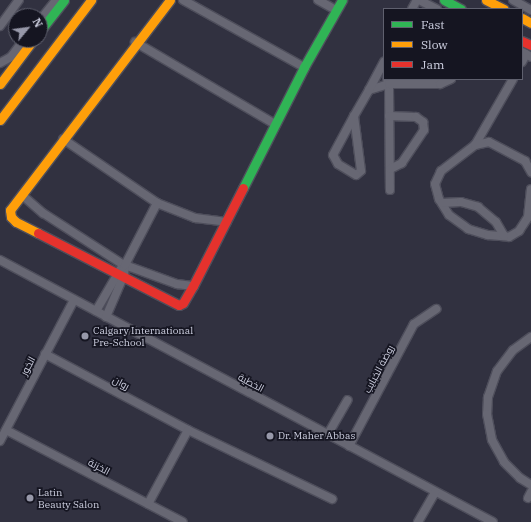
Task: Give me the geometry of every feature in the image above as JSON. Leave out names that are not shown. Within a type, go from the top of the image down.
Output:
[{"type":"street","points":[[0,26],[19,0]]},
{"type":"street","points":[[48,10],[56,0]]},
{"type":"street","points":[[48,21],[64,0]]},
{"type":"street","points":[[78,16],[84,0]]},
{"type":"street","points":[[0,120],[91,0]]},
{"type":"street","points":[[170,0],[135,42],[10,210],[11,217],[16,222],[121,274],[179,305],[183,303],[193,286],[227,222],[304,67],[342,0]]},
{"type":"street","points":[[183,0],[304,67]]},
{"type":"street","points":[[318,0],[336,10]]},
{"type":"street","points":[[418,0],[434,8]]},
{"type":"street","points":[[444,0],[459,8]]},
{"type":"street","points":[[486,0],[502,8]]},
{"type":"street","points":[[512,0],[531,10]]},
{"type":"street","points":[[135,42],[275,124]]},
{"type":"street","points":[[0,63],[11,57],[18,48]]},
{"type":"street","points":[[0,84],[27,48]]},
{"type":"street","points":[[354,116],[361,171],[356,175],[338,164],[333,155],[354,116],[383,67]]},
{"type":"street","points":[[369,90],[388,82],[440,84],[449,80]]},
{"type":"street","points":[[512,80],[475,145],[440,171],[435,184],[442,203],[449,214],[468,229],[488,235],[504,236],[520,231],[528,217],[531,188]]},
{"type":"street","points":[[388,82],[390,190]]},
{"type":"street","points":[[389,116],[416,117],[423,122],[424,130],[402,163],[390,169]]},
{"type":"street","points":[[485,130],[489,142]]},
{"type":"street","points":[[63,139],[157,203],[195,218],[227,222]]},
{"type":"street","points":[[475,145],[489,142],[528,160],[531,172]]},
{"type":"street","points":[[22,194],[43,213],[69,232],[126,265],[177,284],[193,286]]},
{"type":"street","points":[[442,203],[461,202],[478,206],[496,222],[504,236]]},
{"type":"street","points":[[96,312],[121,274],[157,203]]},
{"type":"street","points":[[59,244],[69,232]]},
{"type":"street","name":"الخطية","points":[[0,260],[493,522]]},
{"type":"street","points":[[106,317],[121,274]]},
{"type":"street","name":"الخور","points":[[0,441],[74,300]]},
{"type":"street","name":"روضة الخبايب","points":[[349,446],[414,324],[436,309]]},
{"type":"street","points":[[531,337],[513,350],[497,371],[488,397],[487,414],[492,440],[504,462],[520,478],[531,484]]},
{"type":"street","name":"روان","points":[[45,354],[188,430],[332,499]]},
{"type":"street","points":[[328,434],[348,400]]},
{"type":"street","name":"الخزنة","points":[[6,430],[183,522]]},
{"type":"street","points":[[148,504],[188,430]]},
{"type":"street","points":[[418,522],[435,492]]},
{"type":"traffic: fast","points":[[48,21],[64,0]]},
{"type":"traffic: fast","points":[[243,188],[304,67],[342,0]]},
{"type":"traffic: fast","points":[[444,0],[459,8]]},
{"type":"traffic: slow","points":[[0,120],[91,0]]},
{"type":"traffic: slow","points":[[38,233],[16,222],[11,217],[10,210],[170,0]]},
{"type":"traffic: slow","points":[[486,0],[502,8]]},
{"type":"traffic: slow","points":[[523,19],[531,23]]},
{"type":"traffic: slow","points":[[0,84],[27,48]]},
{"type":"traffic: jam","points":[[523,41],[531,45]]},
{"type":"traffic: jam","points":[[38,233],[179,305],[183,303],[193,286],[243,188]]},
{"type":"place","name":"Calgary International Pre-School","points":[[85,336]]},
{"type":"place","name":"Dr. Maher Abbas","points":[[270,436]]},
{"type":"place","name":"Latin Beauty Salon","points":[[30,498]]}]
